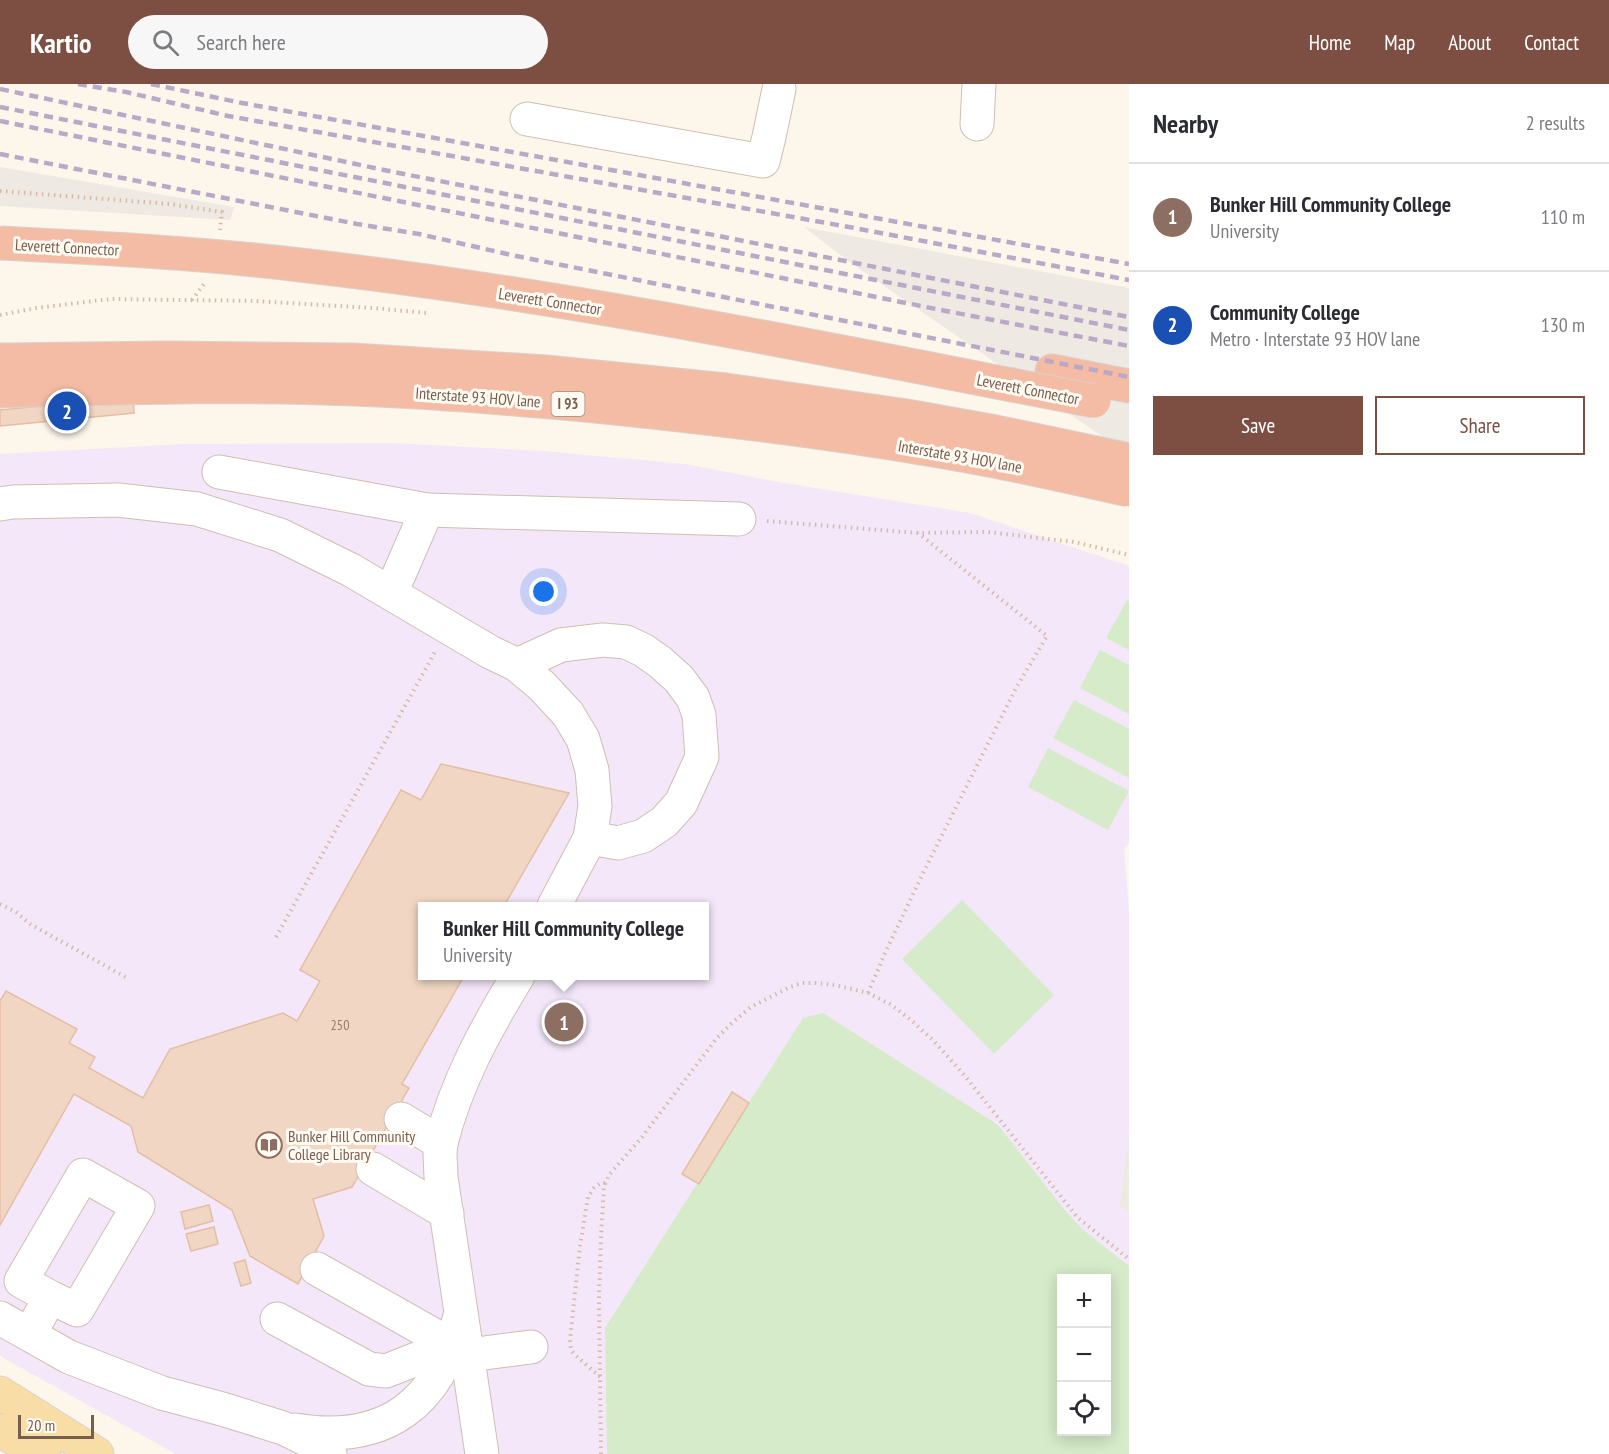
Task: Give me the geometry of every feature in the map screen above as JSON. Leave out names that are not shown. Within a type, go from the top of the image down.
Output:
[{"type":"highway","name":"Leverett Connector","points":[[0,222],[207,233],[397,255],[670,298],[1129,386]]},
{"type":"highway","name":"Leverett Connector","points":[[0,243],[205,255],[394,277],[744,334],[1129,408]]},
{"type":"highway","name":"I 93","points":[[0,360],[179,358],[353,360],[546,372],[726,390],[885,413],[996,432],[1129,460]]},
{"type":"highway","name":"I 93","points":[[0,368],[179,366],[341,368],[545,381],[724,399],[895,423],[1129,469]]},
{"type":"highway","points":[[0,403],[545,381]]},
{"type":"highway","name":"Interstate 93 HOV lane","points":[[0,391],[167,386],[318,388],[543,401],[722,420],[858,438],[990,460],[1129,490]]},
{"type":"main road","points":[[0,1393],[97,1454]]},
{"type":"main road","points":[[0,1431],[44,1454]]},
{"type":"lane","points":[[977,124],[979,84]]},
{"type":"lane","points":[[527,119],[763,161],[779,89]]},
{"type":"lane","points":[[219,472],[426,510],[739,519]]},
{"type":"lane","points":[[0,504],[118,500],[197,509],[280,536],[351,570],[517,665],[542,686],[568,714],[583,739],[592,770],[595,806],[590,838],[556,902]]},
{"type":"lane","points":[[391,593],[426,510]]},
{"type":"lane","points":[[517,665],[561,645],[603,640],[626,642],[660,662],[679,679],[693,698],[699,715],[702,757],[681,803],[664,822],[643,836],[618,843],[590,838]]},
{"type":"lane","points":[[482,1454],[460,1350],[461,1305],[440,1166],[441,1143],[451,1108],[473,1058],[492,1018],[515,980]]},
{"type":"lane","points":[[401,1119],[441,1143]]},
{"type":"lane","points":[[373,1169],[447,1214]]},
{"type":"lane","points":[[317,1269],[460,1350]]},
{"type":"lane","points":[[30,1334],[50,1297]]},
{"type":"lane","points":[[0,1318],[69,1357],[162,1394],[305,1432],[344,1433],[373,1427],[397,1417],[416,1403],[442,1367],[460,1350]]},
{"type":"lane","points":[[277,1318],[369,1370],[386,1371],[460,1350],[531,1347]]},
{"type":"lane","points":[[283,1428],[314,1443],[330,1454]]},
{"type":"path","points":[[0,191],[170,204],[222,212],[219,234]]},
{"type":"path","points":[[191,300],[210,277]]},
{"type":"path","points":[[0,315],[110,299],[255,301],[428,313]]},
{"type":"path","points":[[739,519],[918,533],[987,532],[1074,542],[1129,555]]},
{"type":"path","points":[[868,993],[925,869],[1016,688],[1047,636],[918,533]]},
{"type":"path","points":[[276,937],[449,628]]},
{"type":"path","points":[[0,904],[16,912],[30,924],[129,979]]},
{"type":"path","points":[[601,1454],[601,1246],[604,1187],[609,1175],[642,1137],[716,1040],[752,1007],[790,987],[802,983],[835,985],[868,993],[890,1004],[933,1040],[985,1099],[1077,1218],[1129,1260]]},
{"type":"path","points":[[600,1377],[574,1354],[570,1340],[580,1246],[588,1197],[594,1188],[601,1183],[606,1184]]},
{"type":"shaded area","points":[[0,167],[234,207],[230,220],[0,206]]},
{"type":"shaded area","points":[[804,227],[1129,288],[1129,455],[851,263]]},
{"type":"shaded area","points":[[391,443],[543,451],[685,464],[778,482],[970,513],[1129,566],[1129,842],[1124,850],[1129,910],[1129,1134],[1119,1206],[1129,1213],[1129,1454],[176,1454],[0,1356],[0,454],[185,444]]},
{"type":"shaded area","points":[[1129,1134],[1129,1213],[1119,1206]]},
{"type":"green space","points":[[1127,600],[1129,601],[1129,650],[1106,638]]},
{"type":"green space","points":[[1100,650],[1129,665],[1129,714],[1080,688]]},
{"type":"green space","points":[[1074,700],[1129,729],[1129,778],[1053,738]]},
{"type":"green space","points":[[1048,748],[1129,791],[1108,830],[1028,787]]},
{"type":"green space","points":[[962,900],[1054,995],[994,1054],[902,959]]},
{"type":"green space","points":[[823,1013],[998,1125],[1082,1229],[1129,1266],[1129,1454],[607,1454],[605,1328],[803,1018]]},
{"type":"building","points":[[133,397],[134,413],[0,426],[0,410]]},
{"type":"building","points":[[441,764],[569,793],[506,902],[418,902],[418,980],[462,980],[402,1084],[409,1088],[352,1187],[313,1199],[324,1236],[298,1284],[250,1256],[232,1210],[138,1152],[131,1126],[74,1094],[0,1225],[0,1001],[6,991],[77,1029],[69,1043],[95,1057],[89,1068],[143,1098],[170,1049],[283,1013],[297,1021],[320,981],[300,970],[401,790],[421,800]]},
{"type":"building","points":[[732,1092],[749,1103],[699,1184],[682,1174]]},
{"type":"building","points":[[209,1205],[213,1221],[185,1229],[181,1212]]},
{"type":"building","points":[[214,1227],[218,1244],[191,1251],[186,1234]]},
{"type":"building","points":[[245,1260],[251,1283],[241,1286],[234,1263]]},
{"type":"railway","points":[[78,84],[126,92],[228,116],[849,227],[1129,280]]},
{"type":"railway","points":[[151,84],[242,103],[1129,264]]},
{"type":"railway","points":[[0,89],[389,171],[1129,317]]},
{"type":"railway","points":[[0,107],[1129,330]]},
{"type":"railway","points":[[0,121],[1129,346]]},
{"type":"railway","points":[[0,154],[357,224],[419,234],[516,256],[1129,377]]},
{"type":"railway","points":[[0,378],[211,356],[323,354],[453,362],[700,383],[799,397],[1129,457]]},
{"type":"railway","points":[[0,405],[213,383],[322,378],[452,378],[601,392],[699,398],[797,412],[1129,473]]},
{"type":"place","name":"Community College","points":[[67,411]]},
{"type":"place","name":"Bunker Hill Community College","points":[[564,1022]]},
{"type":"place","name":"Bunker Hill Community College Library","points":[[269,1145]]}]
